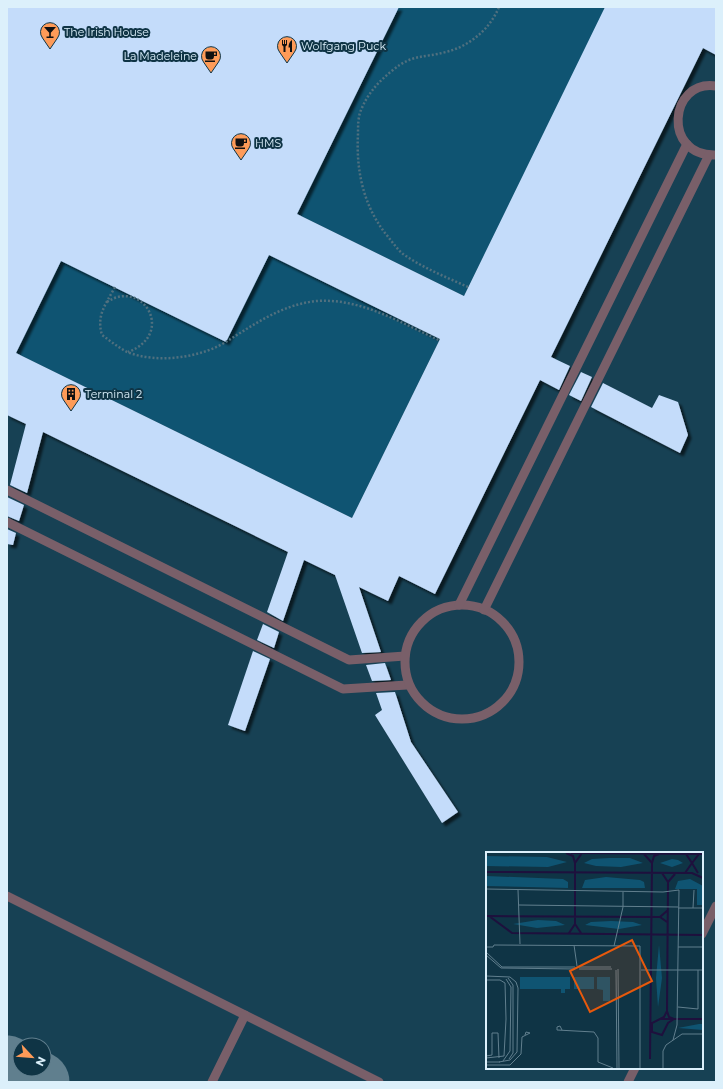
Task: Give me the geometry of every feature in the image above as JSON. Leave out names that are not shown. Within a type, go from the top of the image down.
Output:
[{"type":"lane","points":[[484,610],[712,155],[697,152],[687,144],[681,137],[677,116],[681,104],[689,94],[699,88],[716,85]]},
{"type":"lane","points":[[459,605],[687,144]]},
{"type":"lane","points":[[7,490],[349,660],[405,656]]},
{"type":"lane","points":[[7,522],[343,689],[407,685]]},
{"type":"lane","points":[[459,605],[477,607],[490,612],[502,621],[511,632],[517,646],[519,660],[518,674],[513,688],[506,699],[496,708],[479,717],[460,720],[447,718],[434,713],[424,705],[407,685],[405,670],[405,656],[408,642],[424,619],[436,612],[459,605]]},
{"type":"lane","points":[[7,896],[379,1082]]},
{"type":"lane","points":[[703,932],[716,906]]},
{"type":"lane","points":[[212,1082],[245,1015]]},
{"type":"lane","points":[[628,1082],[634,1069]]},
{"type":"path","points":[[468,287],[433,271],[403,253],[391,241],[381,227],[372,213],[360,181],[358,161],[358,126],[360,111],[366,100],[373,89],[392,70],[401,63],[412,58],[445,53],[459,49],[487,27],[495,18],[500,7]]},
{"type":"path","points":[[115,287],[102,311],[99,321],[102,335],[114,345],[128,352],[157,358],[180,357],[213,349],[281,310],[298,304],[316,301],[334,301],[364,306],[440,340]]},
{"type":"path","points":[[106,303],[113,298],[128,296],[140,301],[150,312],[152,319],[150,333],[142,345],[128,352]]},
{"type":"shaded area","points":[[7,7],[716,7],[716,1082],[7,1082]]},
{"type":"shaded area","points":[[399,7],[601,7],[605,9],[464,296],[297,214]]},
{"type":"shaded area","points":[[269,255],[440,339],[352,518],[16,353],[61,261]]},
{"type":"building","name":"Terminal 2","points":[[7,7],[399,7],[297,214],[464,296],[605,7],[716,7],[716,55],[703,48],[551,357],[570,366],[559,390],[540,380],[435,594],[399,576],[388,601],[359,587],[381,652],[362,653],[335,575],[304,560],[283,621],[267,612],[288,552],[43,432],[27,493],[10,485],[26,424],[7,415]],"holes":[[[269,255],[440,339],[352,518],[16,353],[61,261],[226,342]]]},
{"type":"building","points":[[581,372],[592,377],[581,401],[569,395]]},
{"type":"building","points":[[603,383],[652,408],[659,395],[678,402],[688,435],[680,453],[591,407]]},
{"type":"building","points":[[7,497],[24,505],[19,521],[7,516]]},
{"type":"building","points":[[7,529],[16,533],[13,545],[7,544]]},
{"type":"building","points":[[263,624],[279,632],[274,648],[257,640]]},
{"type":"building","points":[[253,651],[270,659],[245,731],[228,725]]},
{"type":"building","points":[[385,663],[391,680],[372,681],[366,665]]},
{"type":"building","points":[[395,692],[411,742],[458,812],[442,823],[375,715],[382,710],[376,693]]},
{"type":"taxiway","points":[[7,1066],[39,1082]]},
{"type":"place","name":"The Irish House","points":[[50,49]]},
{"type":"place","name":"Wolfgang Puck","points":[[287,63]]},
{"type":"place","name":"La Madeleine","points":[[211,73]]},
{"type":"place","name":"HMS","points":[[241,160]]},
{"type":"place","name":"Terminal 2","points":[[71,411]]}]
